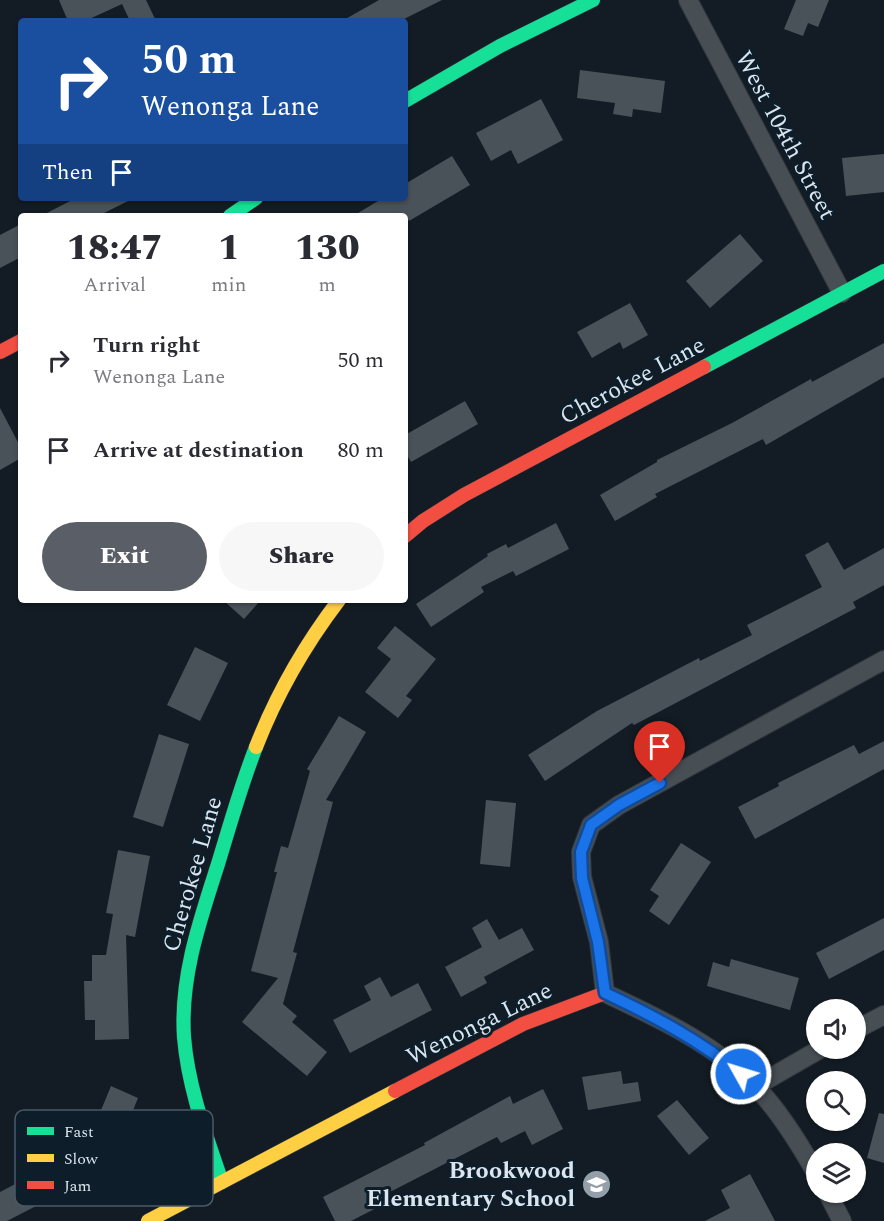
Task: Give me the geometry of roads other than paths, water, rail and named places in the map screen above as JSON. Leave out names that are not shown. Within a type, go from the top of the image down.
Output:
[{"type":"street","points":[[408,99],[500,46],[593,0]]},
{"type":"street","name":"West 104th Street","points":[[688,0],[842,293]]},
{"type":"street","points":[[234,213],[252,201]]},
{"type":"street","name":"Cherokee Lane","points":[[408,534],[423,521],[464,495],[884,271]]},
{"type":"street","points":[[0,352],[18,343]]},
{"type":"street","name":"Cherokee Lane","points":[[198,1110],[186,1054],[184,1013],[188,968],[201,918],[249,764],[273,703],[299,654],[337,603]]},
{"type":"street","points":[[806,1155],[756,1086],[710,1049],[649,1014],[605,993],[598,942],[582,878],[581,852],[591,825],[619,805],[884,660]]},
{"type":"street","name":"Wenonga Lane","points":[[213,1187],[523,1024],[605,993]]},
{"type":"street","points":[[866,1024],[884,1015]]},
{"type":"street","points":[[756,1086],[806,1057]]},
{"type":"street","name":"Cherokee Lane","points":[[213,1155],[222,1182]]},
{"type":"street","points":[[833,1203],[842,1221]]},
{"type":"street","name":"Wenonga Lane","points":[[148,1221],[176,1206]]},
{"type":"place","name":"Brookwood Elementary School","points":[[596,1184]]}]
